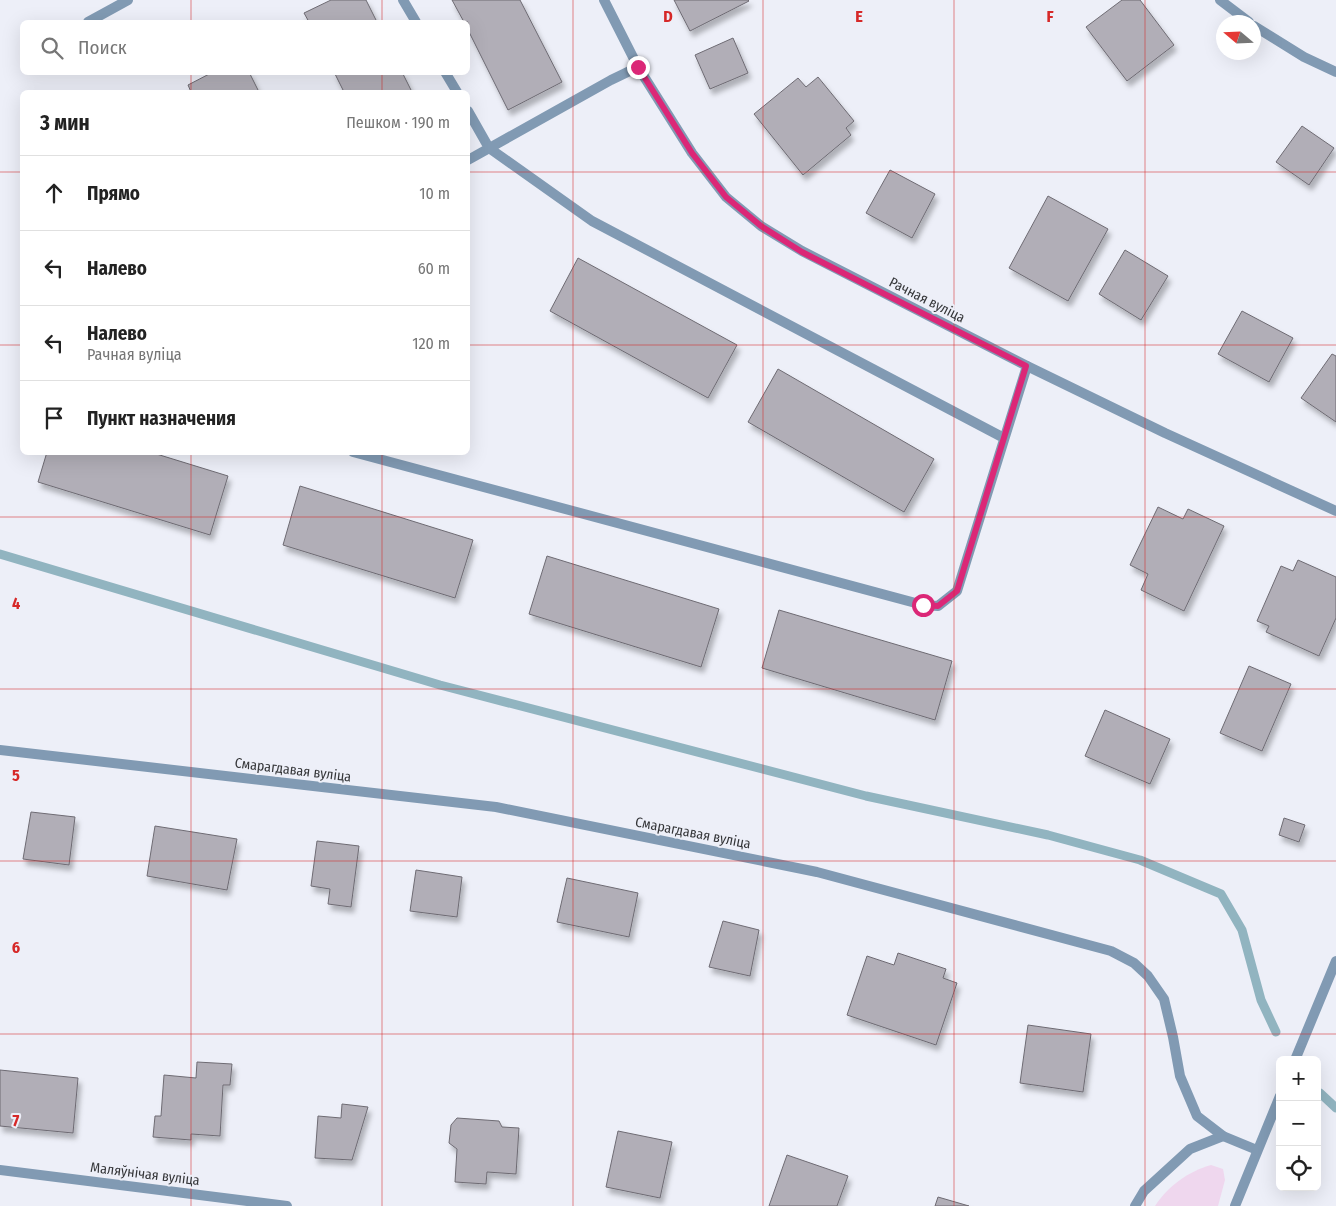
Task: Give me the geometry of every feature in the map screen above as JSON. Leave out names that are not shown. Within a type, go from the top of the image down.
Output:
[{"type":"street","points":[[92,20],[128,0]]},
{"type":"street","points":[[403,0],[415,20]]},
{"type":"street","name":"Рачная вуліца","points":[[604,0],[638,67],[692,153],[726,197],[761,226],[802,252],[1026,366],[1336,511]]},
{"type":"street","points":[[1220,0],[1240,15]]},
{"type":"street","points":[[1261,30],[1304,56],[1336,72]]},
{"type":"street","points":[[470,159],[611,80],[638,67]]},
{"type":"street","points":[[447,75],[456,90]]},
{"type":"street","points":[[470,115],[489,148],[592,221],[1004,438]]},
{"type":"street","points":[[364,455],[913,603],[938,606],[957,591],[1026,366]]},
{"type":"street","name":"Смарагдавая вуліца","points":[[0,750],[496,807],[817,872],[1112,952],[1134,963],[1141,969],[1164,999],[1180,1076],[1197,1116],[1223,1136],[1257,1150]]},
{"type":"street","points":[[1297,1056],[1336,962]]},
{"type":"street","points":[[1235,1206],[1278,1101]]},
{"type":"street","points":[[1135,1206],[1144,1191],[1190,1149],[1223,1136]]},
{"type":"street","name":"Маляўнічая вуліца","points":[[0,1170],[287,1206]]},
{"type":"shaded area","points":[[1211,1165],[1223,1169],[1225,1180],[1218,1206],[1155,1206],[1166,1192],[1180,1180],[1195,1171]]},
{"type":"building","points":[[331,0],[366,0],[376,20],[308,20],[304,13]]},
{"type":"building","points":[[452,0],[520,0],[562,82],[508,110],[470,34],[470,20],[463,20]]},
{"type":"building","points":[[674,0],[748,0],[749,1],[690,31]]},
{"type":"building","points":[[1122,0],[1140,0],[1174,45],[1127,81],[1086,27]]},
{"type":"building","points":[[733,38],[748,73],[710,89],[695,55]]},
{"type":"building","points":[[207,75],[250,75],[258,90],[190,90],[188,85]]},
{"type":"building","points":[[336,75],[404,75],[411,90],[343,90]]},
{"type":"building","points":[[818,77],[854,121],[846,128],[851,135],[803,175],[754,114],[798,78],[806,87]]},
{"type":"building","points":[[1302,126],[1334,148],[1309,185],[1276,162]]},
{"type":"building","points":[[890,170],[935,194],[912,238],[866,213]]},
{"type":"building","points":[[1048,196],[1108,229],[1068,301],[1009,268]]},
{"type":"building","points":[[1125,250],[1168,276],[1141,320],[1099,294]]},
{"type":"building","points":[[578,258],[737,345],[708,398],[550,311]]},
{"type":"building","points":[[1242,311],[1293,338],[1269,382],[1218,354]]},
{"type":"building","points":[[1332,354],[1336,356],[1336,422],[1301,398]]},
{"type":"building","points":[[778,369],[934,459],[904,512],[748,422]]},
{"type":"building","points":[[46,455],[160,455],[228,476],[210,535],[38,482]]},
{"type":"building","points":[[300,486],[473,540],[455,598],[283,545]]},
{"type":"building","points":[[1158,507],[1183,519],[1188,509],[1224,526],[1184,611],[1141,590],[1148,574],[1130,565]]},
{"type":"building","points":[[547,556],[719,609],[701,667],[529,614]]},
{"type":"building","points":[[1298,560],[1336,577],[1336,618],[1319,656],[1266,632],[1269,626],[1257,621],[1281,566],[1293,571]]},
{"type":"building","points":[[779,610],[952,661],[935,720],[762,668]]},
{"type":"building","points":[[1249,666],[1291,684],[1262,751],[1220,733]]},
{"type":"building","points":[[1105,710],[1170,739],[1150,784],[1085,756]]},
{"type":"building","points":[[31,812],[75,817],[69,865],[23,859]]},
{"type":"building","points":[[1284,818],[1305,825],[1299,842],[1279,835]]},
{"type":"building","points":[[155,826],[237,839],[227,890],[147,876]]},
{"type":"building","points":[[317,841],[359,846],[351,907],[328,904],[330,889],[311,886]]},
{"type":"building","points":[[416,870],[462,877],[457,917],[410,911]]},
{"type":"building","points":[[567,878],[638,893],[629,937],[557,922]]},
{"type":"building","points":[[723,921],[759,930],[750,976],[709,967]]},
{"type":"building","points":[[898,953],[946,969],[943,978],[957,983],[936,1045],[847,1015],[867,956],[894,965]]},
{"type":"building","points":[[1028,1025],[1091,1034],[1083,1092],[1020,1083]]},
{"type":"building","points":[[197,1062],[232,1064],[230,1085],[223,1085],[220,1136],[191,1134],[191,1140],[153,1137],[155,1116],[161,1116],[164,1075],[196,1078]]},
{"type":"building","points":[[0,1070],[78,1078],[73,1133],[0,1126]]},
{"type":"building","points":[[342,1104],[368,1107],[352,1160],[315,1158],[318,1116],[341,1118]]},
{"type":"building","points":[[457,1118],[499,1121],[502,1127],[519,1128],[516,1174],[487,1172],[486,1184],[455,1182],[457,1149],[449,1143],[451,1125]]},
{"type":"building","points":[[618,1131],[672,1142],[660,1198],[606,1187]]},
{"type":"building","points":[[787,1155],[848,1176],[837,1206],[769,1206]]},
{"type":"building","points":[[938,1197],[969,1206],[935,1206]]},
{"type":"waterway","points":[[0,554],[440,685],[866,796],[1048,835],[1140,860],[1221,894],[1242,930],[1261,1000],[1276,1032]]},
{"type":"waterway","points":[[1321,1094],[1336,1108]]},
{"type":"route","points":[[638,67],[692,153],[726,197],[761,226],[802,252],[1026,366],[957,591],[938,606],[923,605]]}]
